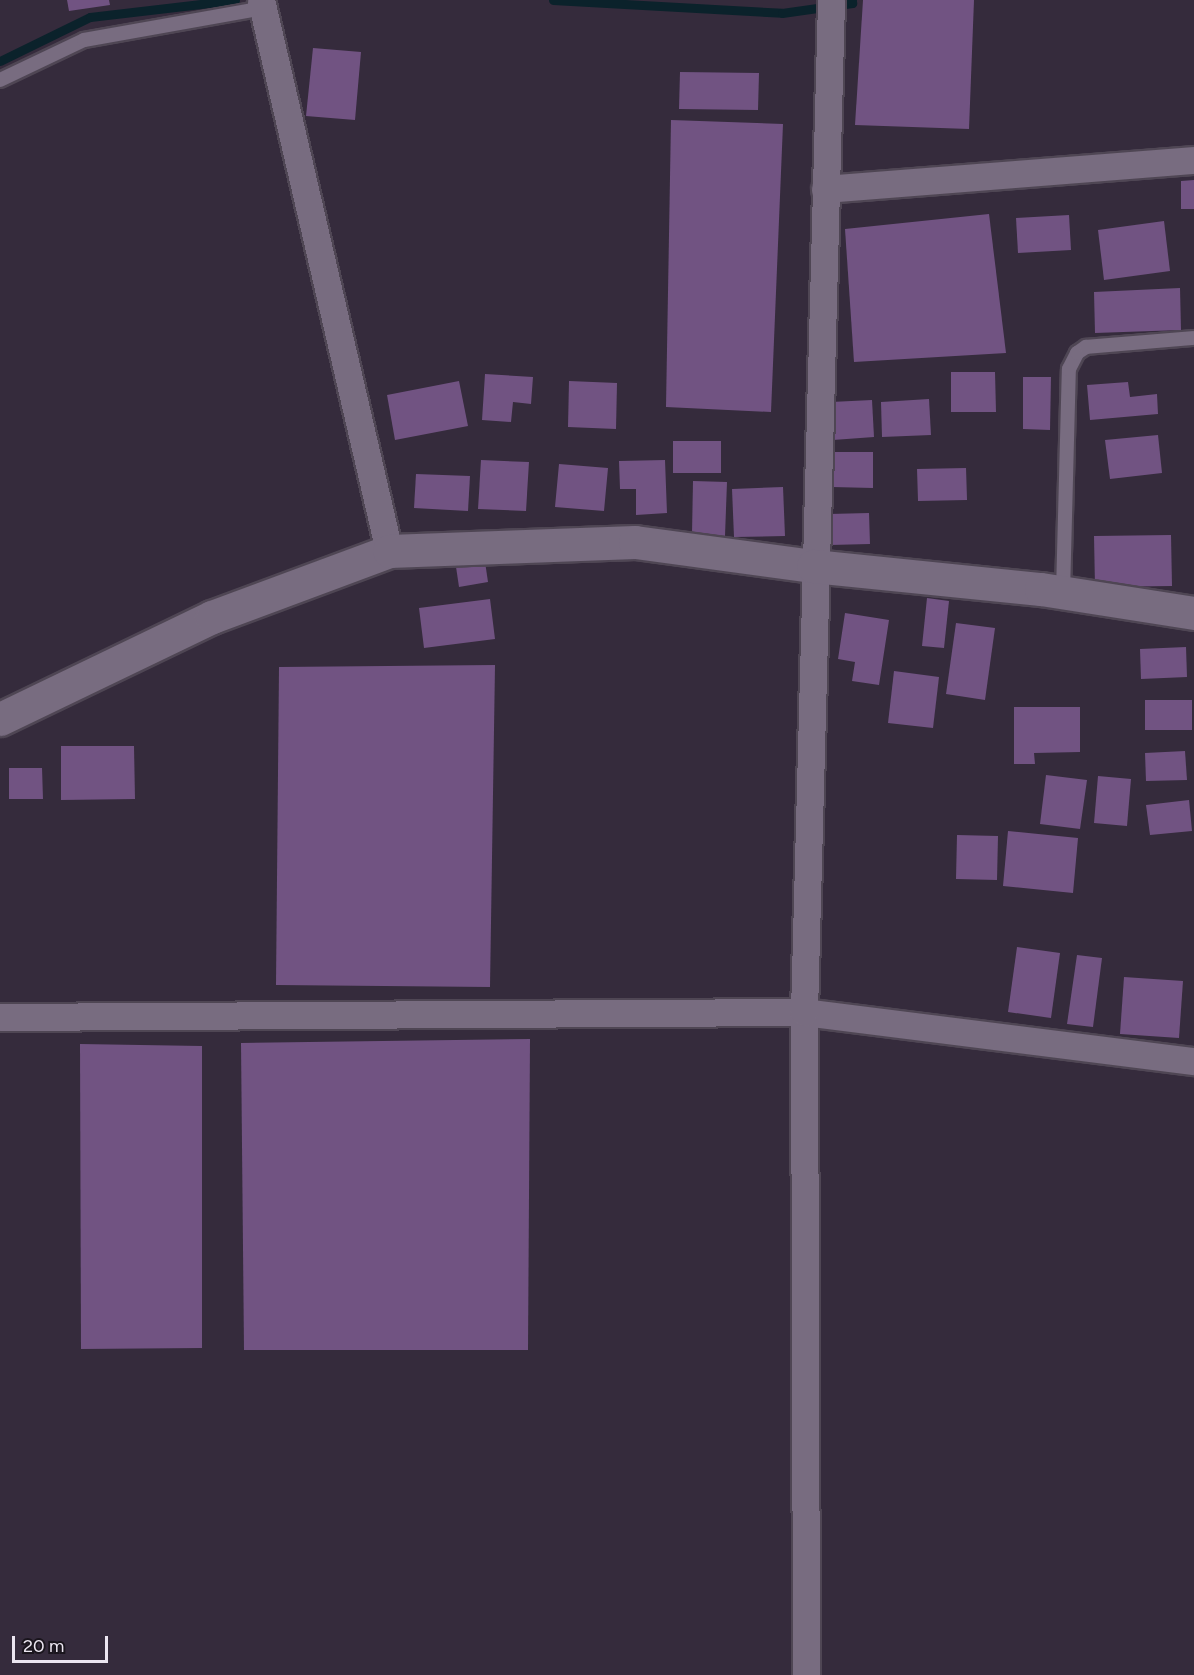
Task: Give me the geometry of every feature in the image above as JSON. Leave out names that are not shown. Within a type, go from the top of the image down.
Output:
[{"type":"street","points":[[806,1675],[804,1012],[813,566],[831,0]]},
{"type":"street","points":[[262,4],[389,551]]},
{"type":"street","points":[[825,189],[1194,160]]},
{"type":"street","points":[[0,719],[212,617],[389,551],[635,542],[813,566],[1063,593],[1194,613]]},
{"type":"street","points":[[0,1017],[804,1012],[1194,1061]]},
{"type":"lane","points":[[0,80],[84,40],[262,4]]},
{"type":"lane","points":[[1063,593],[1069,369],[1077,353],[1086,347],[1194,338]]},
{"type":"building","points":[[67,0],[109,0],[110,5],[69,11]]},
{"type":"building","points":[[863,0],[974,0],[969,129],[855,125]]},
{"type":"building","points":[[313,48],[361,52],[355,120],[306,116]]},
{"type":"building","points":[[680,72],[759,73],[758,110],[679,109]]},
{"type":"building","points":[[671,120],[783,124],[771,412],[666,407]]},
{"type":"building","points":[[1194,180],[1194,209],[1181,209],[1181,181]]},
{"type":"building","points":[[989,214],[1006,353],[854,362],[845,229]]},
{"type":"building","points":[[1069,215],[1071,250],[1018,253],[1016,218]]},
{"type":"building","points":[[1164,221],[1170,271],[1104,280],[1098,230]]},
{"type":"building","points":[[1180,288],[1181,330],[1095,333],[1094,292]]},
{"type":"building","points":[[951,372],[995,372],[996,412],[951,412]]},
{"type":"building","points":[[485,374],[533,377],[531,404],[513,402],[511,422],[482,420]]},
{"type":"building","points":[[1023,377],[1051,377],[1050,430],[1023,429]]},
{"type":"building","points":[[459,381],[468,426],[395,440],[387,395]]},
{"type":"building","points":[[569,381],[617,383],[616,429],[568,427]]},
{"type":"building","points":[[1128,382],[1130,397],[1157,394],[1158,414],[1090,420],[1087,385]]},
{"type":"building","points":[[929,399],[931,435],[882,437],[881,402]]},
{"type":"building","points":[[872,400],[874,437],[833,440],[831,402]]},
{"type":"building","points":[[1158,435],[1162,473],[1110,479],[1105,440]]},
{"type":"building","points":[[673,441],[721,441],[721,473],[673,473]]},
{"type":"building","points":[[832,452],[873,452],[873,488],[832,487]]},
{"type":"building","points":[[481,460],[529,462],[526,511],[478,509]]},
{"type":"building","points":[[665,460],[667,513],[636,515],[636,489],[620,489],[619,461]]},
{"type":"building","points":[[559,464],[608,468],[604,511],[555,507]]},
{"type":"building","points":[[966,468],[967,500],[918,501],[917,469]]},
{"type":"building","points":[[416,474],[470,476],[468,511],[414,508]]},
{"type":"building","points":[[693,481],[727,482],[725,536],[692,534]]},
{"type":"building","points":[[783,487],[785,536],[734,537],[732,489]]},
{"type":"building","points":[[869,513],[870,544],[830,545],[829,514]]},
{"type":"building","points":[[1171,535],[1172,586],[1095,587],[1094,536]]},
{"type":"building","points":[[484,555],[488,582],[459,587],[455,560]]},
{"type":"building","points":[[927,598],[949,601],[944,648],[922,646]]},
{"type":"building","points":[[490,599],[495,639],[424,648],[419,608]]},
{"type":"building","points":[[845,613],[889,620],[879,685],[852,681],[855,662],[838,659]]},
{"type":"building","points":[[956,623],[995,628],[985,700],[946,694]]},
{"type":"building","points":[[1186,647],[1187,677],[1141,679],[1140,649]]},
{"type":"building","points":[[495,665],[490,987],[276,985],[279,667]]},
{"type":"building","points":[[894,671],[939,677],[933,728],[888,723]]},
{"type":"building","points":[[1145,700],[1192,700],[1192,730],[1145,730]]},
{"type":"building","points":[[1014,707],[1080,707],[1080,752],[1034,753],[1035,764],[1014,764]]},
{"type":"building","points":[[61,746],[134,746],[135,799],[61,800]]},
{"type":"building","points":[[1185,751],[1187,780],[1146,781],[1145,753]]},
{"type":"building","points":[[9,768],[42,768],[43,799],[9,799]]},
{"type":"building","points":[[1046,775],[1087,780],[1080,829],[1040,824]]},
{"type":"building","points":[[1098,776],[1131,779],[1127,826],[1094,823]]},
{"type":"building","points":[[1189,800],[1192,831],[1150,835],[1146,805]]},
{"type":"building","points":[[1008,831],[1078,838],[1073,893],[1003,886]]},
{"type":"building","points":[[957,835],[998,836],[997,880],[956,879]]},
{"type":"building","points":[[1017,947],[1060,953],[1051,1018],[1008,1012]]},
{"type":"building","points":[[1077,955],[1102,958],[1093,1027],[1067,1024]]},
{"type":"building","points":[[1124,977],[1183,981],[1179,1038],[1120,1034]]},
{"type":"building","points":[[530,1039],[528,1350],[244,1350],[241,1043]]},
{"type":"building","points":[[80,1044],[202,1046],[202,1348],[81,1349]]},
{"type":"waterway","points":[[0,61],[90,17],[235,0]]},
{"type":"waterway","points":[[553,0],[782,13],[852,3],[852,0]]}]
